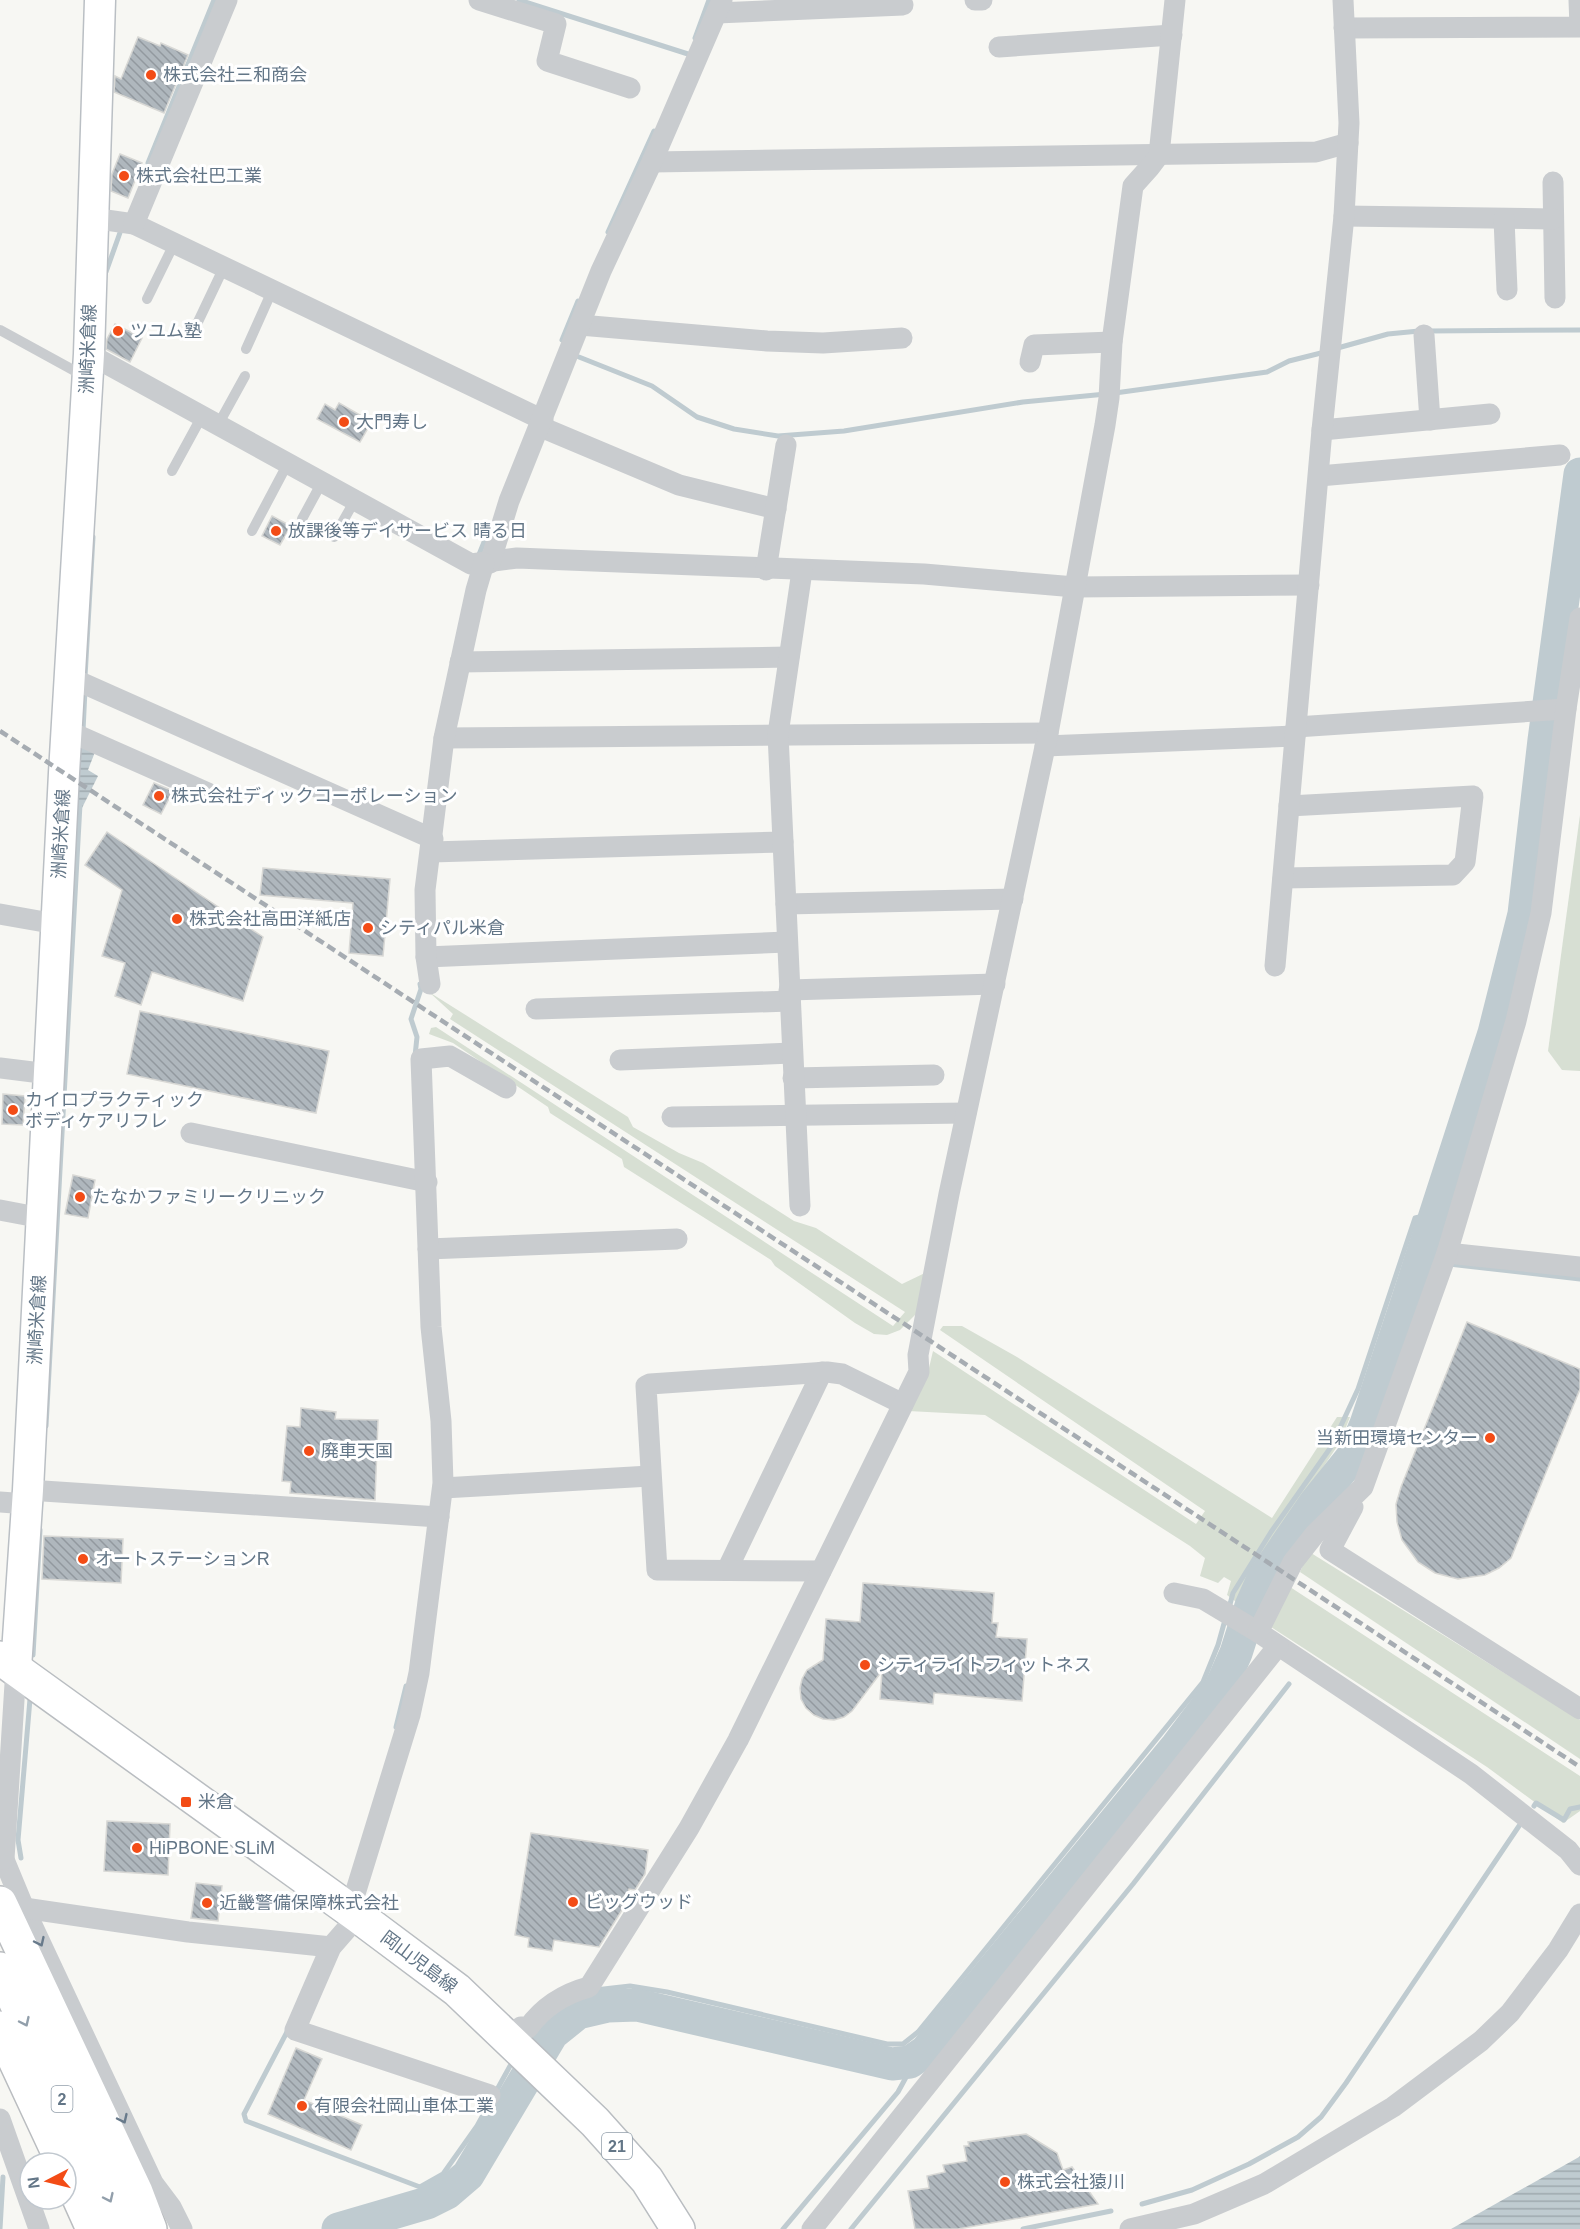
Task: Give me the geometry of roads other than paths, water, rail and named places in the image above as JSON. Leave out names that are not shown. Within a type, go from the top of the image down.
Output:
[{"type":"main road","name":"洲崎米倉線","points":[[8,1663],[18,1498],[42,1218],[56,924],[76,734],[88,366],[119,222],[100,0]]},
{"type":"main road","name":"岡山児島線","points":[[8,1663],[457,1990],[595,2122],[647,2180],[678,2229]]},
{"type":"main road","points":[[13,1915],[136,2192],[150,2229]]},
{"type":"main road","name":"2","points":[[0,1969],[123,2229]]},
{"type":"main road","name":"2","points":[[0,2028],[57,2151]]},
{"type":"main road","points":[[0,2077],[34,2151]]},
{"type":"main road","points":[[78,2196],[93,2229]]},
{"type":"main road","points":[[63,2211],[71,2229]]},
{"type":"street","points":[[227,0],[119,222],[224,267],[538,420],[679,485],[776,509]]},
{"type":"street","points":[[479,0],[556,24],[547,61],[630,88]]},
{"type":"street","points":[[975,0],[982,0]]},
{"type":"street","points":[[527,2056],[521,2027],[528,2028],[539,2013],[557,2000],[589,1987],[689,1827],[738,1740],[919,1372],[918,1355],[966,1113],[1046,739],[1109,394],[1112,342],[1133,186],[1159,154],[1176,0]]},
{"type":"street","points":[[1275,966],[1322,430],[1344,216],[1348,143],[1343,0]]},
{"type":"street","points":[[1344,28],[1580,27],[1579,0]]},
{"type":"street","points":[[430,984],[426,957],[425,890],[444,738],[476,590],[538,420],[601,271],[720,7],[903,5]]},
{"type":"street","points":[[999,47],[1172,35]]},
{"type":"street","points":[[652,162],[1316,152],[1348,143]]},
{"type":"street","points":[[1553,182],[1555,298]]},
{"type":"street","points":[[1344,216],[1553,219]]},
{"type":"street","points":[[1504,219],[1507,290]]},
{"type":"street","points":[[580,325],[767,341],[823,342],[902,338]]},
{"type":"street","points":[[1424,335],[1430,420]]},
{"type":"street","points":[[1030,362],[1034,345],[1112,342]]},
{"type":"street","points":[[88,366],[210,421],[471,564],[518,558],[766,570],[924,574],[1074,587],[1310,585]]},
{"type":"street","points":[[1322,430],[1490,414]]},
{"type":"street","points":[[766,570],[786,445]]},
{"type":"street","points":[[1319,476],[1560,455]]},
{"type":"street","points":[[800,1206],[778,734],[802,571]]},
{"type":"street","points":[[1580,618],[1562,709],[1541,913],[1516,1021],[1444,1261],[1363,1488],[1330,1550],[1580,1709]]},
{"type":"street","points":[[460,662],[789,657]]},
{"type":"street","points":[[79,682],[432,846],[783,842]]},
{"type":"street","points":[[444,738],[778,734],[1046,739],[1296,732],[1562,709]]},
{"type":"street","points":[[76,734],[208,793]]},
{"type":"street","points":[[1283,878],[1453,875],[1465,862],[1473,796],[1289,806]]},
{"type":"street","points":[[786,904],[1012,899]]},
{"type":"street","points":[[0,914],[56,924]]},
{"type":"street","points":[[426,957],[787,942]]},
{"type":"street","points":[[536,1009],[994,984]]},
{"type":"street","points":[[620,1060],[792,1053]]},
{"type":"street","points":[[490,2095],[294,2030],[327,1947],[354,1913],[419,1673],[433,1517],[443,1488],[441,1421],[431,1328],[428,1248],[421,1181],[421,1059],[450,1056],[506,1088]]},
{"type":"street","points":[[0,1068],[49,1074]]},
{"type":"street","points":[[793,1078],[934,1075]]},
{"type":"street","points":[[672,1117],[966,1113]]},
{"type":"street","points":[[191,1133],[421,1181]]},
{"type":"street","points":[[0,1210],[42,1218]]},
{"type":"street","points":[[428,1248],[677,1239]]},
{"type":"street","points":[[1444,1261],[1580,1267]]},
{"type":"street","points":[[821,1571],[657,1570],[646,1386],[822,1372],[842,1374],[903,1404]]},
{"type":"street","points":[[727,1570],[822,1372]]},
{"type":"street","points":[[443,1488],[650,1476]]},
{"type":"street","points":[[1256,1631],[1293,1562],[1315,1534],[1363,1488]]},
{"type":"street","points":[[18,1498],[433,1517]]},
{"type":"street","points":[[1174,1593],[1203,1599],[1256,1631],[1471,1774],[1568,1850],[1580,1865]]},
{"type":"street","points":[[812,2229],[1278,1646]]},
{"type":"street","points":[[8,1663],[2,1854],[13,1915],[153,2182],[171,2207],[182,2229]]},
{"type":"street","points":[[1130,2229],[1194,2214],[1264,2184],[1393,2106],[1481,2041],[1510,2013],[1558,1950],[1580,1914]]},
{"type":"street","points":[[13,1915],[327,1947]]},
{"type":"street","points":[[0,2119],[39,2229]]},
{"type":"lane","points":[[147,299],[174,244]]},
{"type":"lane","points":[[196,326],[224,267]]},
{"type":"lane","points":[[246,349],[272,291]]},
{"type":"lane","points":[[0,330],[88,366]]},
{"type":"lane","points":[[172,471],[245,376]]},
{"type":"lane","points":[[252,531],[288,463]]},
{"type":"lane","points":[[302,519],[322,482]]},
{"type":"lane","points":[[334,537],[355,500]]},
{"type":"waterway","points":[[148,163],[214,0]]},
{"type":"waterway","points":[[519,0],[688,54]]},
{"type":"waterway","points":[[695,38],[709,0]]},
{"type":"waterway","points":[[608,232],[654,131]]},
{"type":"waterway","points":[[106,272],[122,227]]},
{"type":"waterway","points":[[562,340],[578,301]]},
{"type":"waterway","points":[[1428,331],[1580,330]]},
{"type":"waterway","points":[[1334,349],[1388,334],[1419,331]]},
{"type":"waterway","points":[[1115,393],[1267,372],[1289,361],[1325,352]]},
{"type":"waterway","points":[[579,357],[652,386],[697,417],[734,429],[778,436],[844,431],[1023,402],[1106,394]]},
{"type":"waterway","points":[[338,2229],[427,2203],[447,2193],[468,2175],[552,2034],[578,2013],[608,2006],[637,2005],[892,2064],[910,2062],[926,2051],[1177,1746],[1220,1689],[1263,1579],[1315,1503],[1352,1457],[1366,1424],[1494,1033],[1524,914],[1544,740],[1580,474]]},
{"type":"waterway","points":[[478,557],[491,525]]},
{"type":"waterway","points":[[85,677],[93,537]]},
{"type":"waterway","points":[[83,731],[85,690]]},
{"type":"waterway","points":[[46,1426],[80,804]]},
{"type":"waterway","points":[[415,1056],[417,1037],[411,1019],[421,989],[420,984]]},
{"type":"waterway","points":[[1229,1608],[1233,1593],[1271,1532],[1331,1447],[1358,1389],[1415,1218],[1436,1213]]},
{"type":"waterway","points":[[1420,1261],[1439,1263]]},
{"type":"waterway","points":[[1449,1264],[1580,1279]]},
{"type":"waterway","points":[[33,1655],[40,1530]]},
{"type":"waterway","points":[[595,1990],[630,1986],[667,1992],[887,2044],[903,2044],[918,2032],[1203,1682],[1225,1620]]},
{"type":"waterway","points":[[851,2229],[1133,1884],[1289,1684]]},
{"type":"waterway","points":[[396,1727],[406,1686]]},
{"type":"waterway","points":[[21,1858],[18,1840],[30,1699]]},
{"type":"waterway","points":[[1534,1806],[1536,1803],[1564,1820],[1570,1809],[1580,1807]]},
{"type":"waterway","points":[[1142,2204],[1192,2190],[1249,2164],[1298,2137],[1321,2117],[1519,1826]]},
{"type":"waterway","points":[[288,2030],[244,2114],[246,2121],[420,2187],[443,2174],[477,2126],[510,2066]]},
{"type":"waterway","points":[[783,2229],[898,2092],[910,2070],[910,2062]]},
{"type":"waterway","points":[[0,2229],[3,2177]]},
{"type":"waterway","points":[[1023,2229],[1111,2211]]},
{"type":"railway","points":[[0,731],[1580,1767]]},
{"type":"place","name":"株式会社三和商会","points":[[151,75]]},
{"type":"place","name":"株式会社巴工業","points":[[124,176]]},
{"type":"place","name":"ツユム塾","points":[[118,331]]},
{"type":"place","name":"大門寿し","points":[[344,422]]},
{"type":"place","name":"放課後等デイサービス 晴る日","points":[[276,531]]},
{"type":"place","name":"株式会社ディックコーポレーション","points":[[159,796]]},
{"type":"place","name":"株式会社高田洋紙店","points":[[177,919]]},
{"type":"place","name":"シティパル米倉","points":[[368,928]]},
{"type":"place","name":"カイロプラクティック ボディケアリフレ","points":[[13,1110]]},
{"type":"place","name":"たなかファミリークリニック","points":[[80,1197]]},
{"type":"place","name":"当新田環境センター","points":[[1490,1438]]},
{"type":"place","name":"廃車天国","points":[[309,1451]]},
{"type":"place","name":"オートステーションR","points":[[83,1559]]},
{"type":"place","name":"シティライトフィットネス","points":[[865,1665]]},
{"type":"place","name":"米倉","points":[[186,1802]]},
{"type":"place","name":"HiPBONE SLiM","points":[[137,1848]]},
{"type":"place","name":"ビッグウッド","points":[[573,1902]]},
{"type":"place","name":"近畿警備保障株式会社","points":[[207,1903]]},
{"type":"place","name":"有限会社岡山車体工業","points":[[302,2106]]},
{"type":"place","name":"株式会社猿川","points":[[1005,2182]]}]
